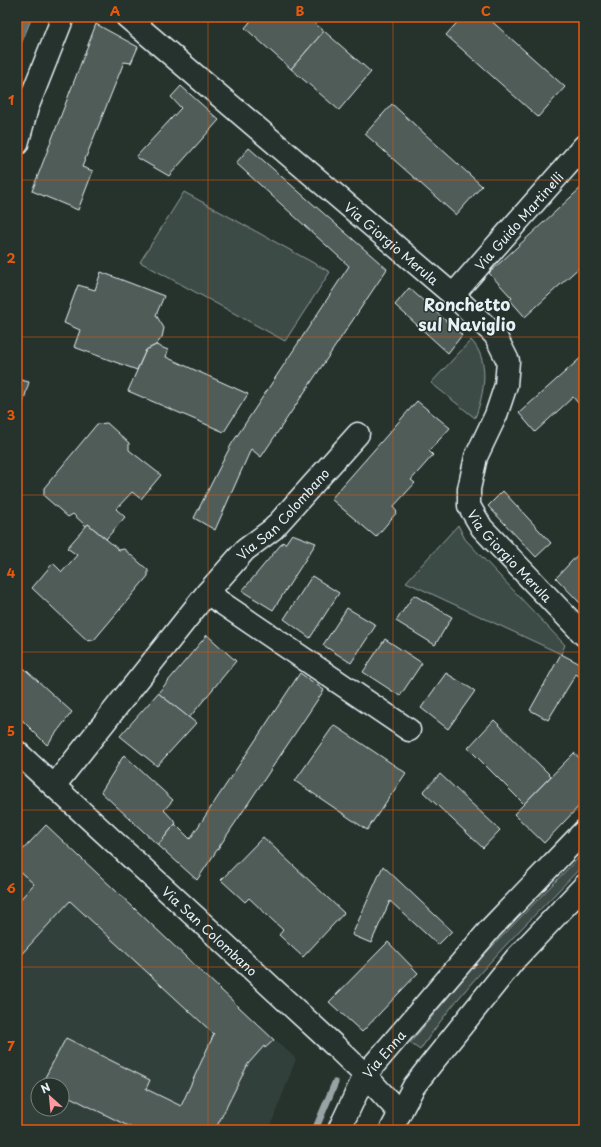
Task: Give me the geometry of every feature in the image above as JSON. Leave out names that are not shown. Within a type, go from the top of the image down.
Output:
[{"type":"street","points":[[17,144],[27,108],[63,17]]},
{"type":"street","name":"Via Giorgio Merula","points":[[127,17],[453,295],[495,334],[508,361],[506,385],[496,415],[476,457],[469,489],[469,506],[482,528],[584,635]]},
{"type":"street","name":"Via Guido Martinelli","points":[[453,295],[584,146]]},
{"type":"street","name":"Via San Colombano","points":[[54,786],[207,593],[244,550],[273,529],[358,434]]},
{"type":"street","points":[[207,593],[410,730]]},
{"type":"street","name":"Via San Colombano","points":[[17,752],[365,1075]]},
{"type":"street","name":"Via Enna","points":[[584,831],[491,928],[365,1075],[395,1121],[414,1086],[516,958],[584,886]]},
{"type":"street","points":[[339,1130],[365,1075]]},
{"type":"shaded area","points":[[17,17],[32,17],[17,54]]},
{"type":"shaded area","points":[[184,192],[330,272],[285,341],[140,262]]},
{"type":"shaded area","points":[[471,340],[477,348],[481,358],[484,378],[481,399],[475,418],[431,383]]},
{"type":"shaded area","points":[[458,525],[465,539],[565,645],[561,654],[406,582]]},
{"type":"shaded area","points":[[46,825],[296,1059],[269,1130],[17,1130],[17,856]]},
{"type":"shaded area","points":[[584,852],[584,864],[477,977],[457,1000],[420,1050],[410,1043],[480,959]]},
{"type":"building","points":[[254,17],[307,17],[324,31],[291,69],[245,28]]},
{"type":"building","points":[[462,17],[487,17],[565,87],[538,117],[446,35]]},
{"type":"building","points":[[96,24],[138,47],[131,63],[124,62],[82,167],[93,171],[78,210],[32,191]]},
{"type":"building","points":[[324,31],[371,72],[339,110],[291,69]]},
{"type":"building","points":[[181,86],[219,120],[169,176],[136,157],[181,108],[171,97]]},
{"type":"building","points":[[392,104],[482,186],[456,215],[365,134]]},
{"type":"building","points":[[249,148],[387,269],[261,457],[251,449],[215,530],[194,518],[231,445],[349,266],[236,163]]},
{"type":"building","points":[[584,185],[584,263],[525,317],[510,300],[512,298],[489,273]]},
{"type":"building","points":[[101,272],[164,296],[156,315],[164,328],[162,337],[156,345],[146,350],[137,370],[74,347],[80,330],[64,323],[78,285],[95,290]]},
{"type":"building","points":[[409,288],[462,335],[448,353],[395,305]]},
{"type":"building","points":[[156,345],[168,350],[166,357],[248,394],[224,432],[128,391],[146,350]]},
{"type":"building","points":[[584,355],[584,410],[573,397],[535,432],[519,413]]},
{"type":"building","points":[[17,379],[29,382],[17,424]]},
{"type":"building","points":[[417,401],[450,428],[429,451],[433,455],[411,480],[415,483],[393,507],[397,512],[376,537],[331,499]]},
{"type":"building","points":[[107,423],[129,443],[129,450],[161,475],[141,499],[132,492],[116,509],[125,517],[106,539],[88,524],[86,526],[73,514],[68,517],[44,496],[44,488],[97,424]]},
{"type":"building","points":[[503,491],[551,543],[536,557],[488,506]]},
{"type":"building","points":[[88,524],[119,550],[124,549],[148,570],[148,576],[94,640],[88,641],[32,588],[53,563],[62,572],[77,555],[67,548]]},
{"type":"building","points":[[292,534],[316,543],[273,610],[242,591],[283,542],[285,544]]},
{"type":"building","points":[[584,548],[584,599],[580,603],[556,578]]},
{"type":"building","points":[[312,576],[339,593],[310,638],[284,619]]},
{"type":"building","points":[[414,595],[452,617],[435,645],[396,621]]},
{"type":"building","points":[[347,608],[376,625],[351,663],[323,645]]},
{"type":"building","points":[[207,635],[236,661],[189,718],[158,693]]},
{"type":"building","points":[[385,639],[422,663],[400,696],[363,672]]},
{"type":"building","points":[[561,654],[584,666],[584,679],[576,674],[548,720],[530,710]]},
{"type":"building","points":[[17,662],[72,712],[47,745],[17,715]]},
{"type":"building","points":[[300,673],[324,690],[197,880],[158,845],[175,824],[190,839]]},
{"type":"building","points":[[446,673],[475,691],[448,729],[421,708]]},
{"type":"building","points":[[158,693],[196,723],[157,766],[120,736]]},
{"type":"building","points":[[494,720],[551,776],[524,804],[468,748]]},
{"type":"building","points":[[334,725],[406,773],[367,830],[295,781]]},
{"type":"building","points":[[574,753],[584,762],[584,801],[544,843],[514,814]]},
{"type":"building","points":[[124,755],[173,800],[164,810],[176,823],[158,845],[101,792]]},
{"type":"building","points":[[440,774],[500,830],[483,848],[423,792]]},
{"type":"building","points":[[46,825],[274,1040],[265,1048],[264,1046],[248,1064],[215,1130],[136,1130],[70,1097],[70,1077],[45,1077],[66,1038],[150,1080],[146,1089],[181,1106],[214,1034],[70,901],[17,959],[17,903],[34,884],[17,869],[17,856]]},
{"type":"building","points":[[263,837],[344,913],[303,957],[279,935],[283,930],[249,898],[245,902],[221,880]]},
{"type":"building","points":[[383,866],[452,931],[438,945],[390,901],[371,943],[352,935]]},
{"type":"building","points":[[388,942],[418,973],[362,1032],[329,1002]]},
{"type":"waterway","points":[[315,1130],[335,1083]]},
{"type":"district","name":"Ronchetto sul Naviglio","points":[[467,314]]}]
